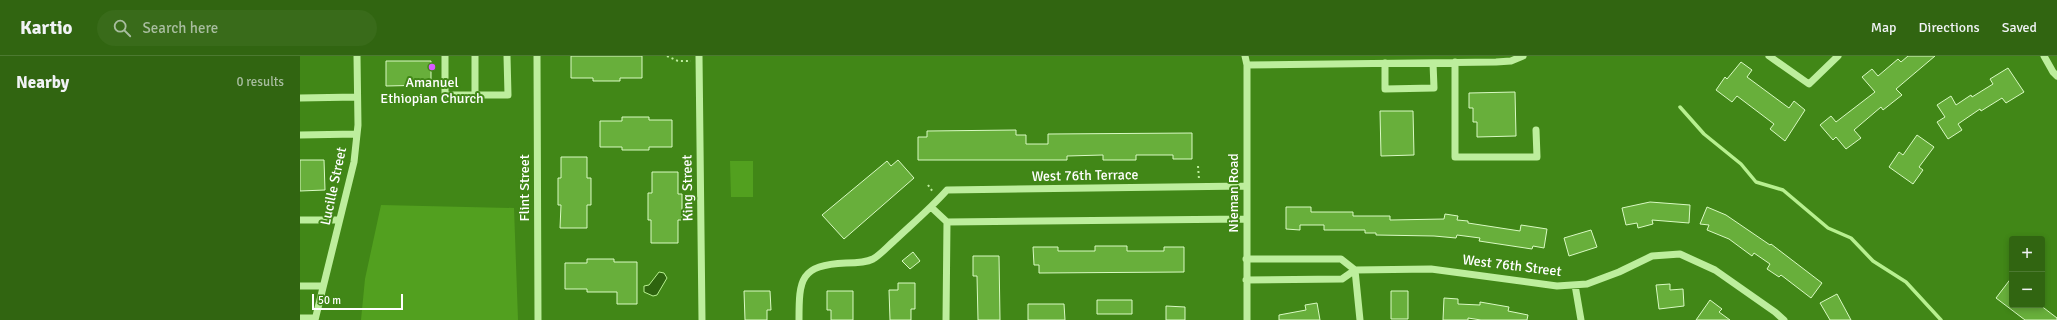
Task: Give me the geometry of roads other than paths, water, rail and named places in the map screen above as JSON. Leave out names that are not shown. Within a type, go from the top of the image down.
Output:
[{"type":"street","name":"Lucille Street","points":[[315,319],[354,162],[357,134],[357,56]]},
{"type":"street","points":[[445,56],[445,94],[508,94],[507,56]]},
{"type":"street","points":[[476,56],[476,94]]},
{"type":"street","name":"Flint Street","points":[[537,56],[538,320]]},
{"type":"street","name":"Nieman Road","points":[[1245,56],[1248,65]]},
{"type":"street","name":"Nieman Road","points":[[1247,320],[1246,186],[1248,65],[1251,56]]},
{"type":"street","points":[[1248,65],[1351,60],[1433,62],[1511,61],[1523,56]]},
{"type":"street","points":[[1769,56],[1809,84],[1838,56]]},
{"type":"street","points":[[2044,56],[2057,76]]},
{"type":"street","name":"King Street","points":[[699,58],[702,320]]},
{"type":"street","points":[[1380,61],[1385,89],[1434,88],[1433,62]]},
{"type":"street","points":[[1455,62],[1455,157],[1537,157],[1536,130]]},
{"type":"street","points":[[300,98],[357,97]]},
{"type":"street","points":[[300,134],[357,134]]},
{"type":"street","name":"West 76th Terrace","points":[[799,320],[799,290],[810,271],[827,264],[854,263],[874,258],[931,207],[947,190],[1246,186]]},
{"type":"street","points":[[931,207],[946,222],[946,320]]},
{"type":"street","points":[[946,222],[1246,219]]},
{"type":"street","points":[[300,220],[339,220]]},
{"type":"street","name":"West 76th Street","points":[[1246,280],[1342,279],[1355,270],[1431,269],[1557,286],[1587,284],[1619,272],[1652,256],[1680,254],[1715,270],[1784,320]]},
{"type":"street","points":[[1246,259],[1341,259],[1355,270],[1360,320]]},
{"type":"street","points":[[1575,284],[1581,320]]},
{"type":"street","points":[[300,286],[323,286]]},
{"type":"street","points":[[300,318],[315,319]]},
{"type":"waterway","points":[[1680,107],[1704,134],[1741,164],[1756,182],[1783,190],[1828,228],[1851,238],[1873,261],[1906,282],[1941,320]]},
{"type":"place","name":"Amanuel Ethiopian Church","points":[[432,67]]}]
